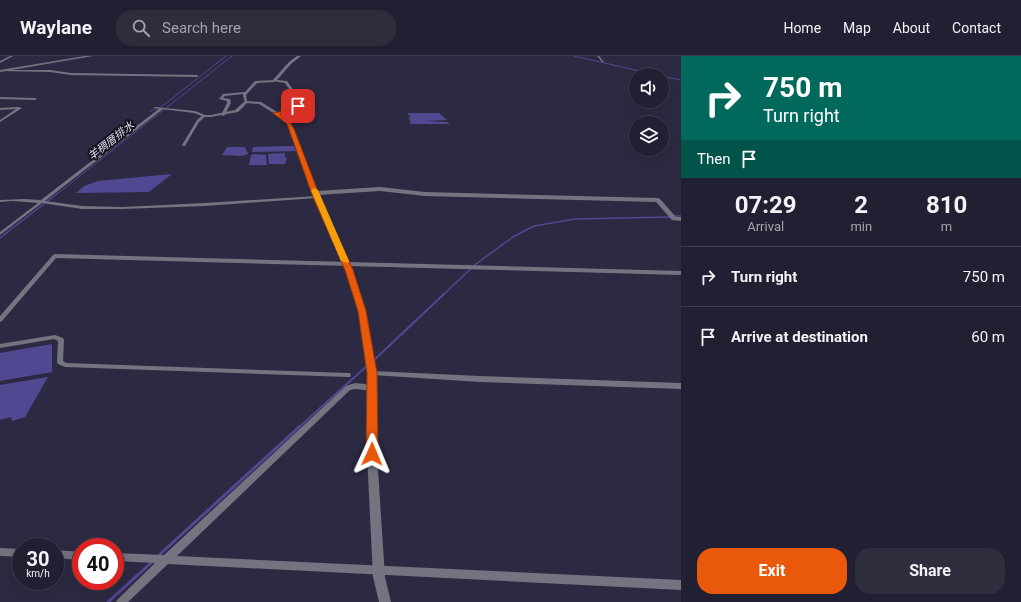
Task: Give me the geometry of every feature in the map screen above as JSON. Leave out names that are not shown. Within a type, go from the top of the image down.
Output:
[{"type":"street","points":[[0,62],[12,56]]},
{"type":"street","points":[[0,71],[91,56]]},
{"type":"street","points":[[274,81],[290,63],[299,56]]},
{"type":"street","points":[[598,56],[603,61]]},
{"type":"street","points":[[0,71],[50,71],[71,74],[197,76]]},
{"type":"street","points":[[223,114],[229,103],[229,100],[221,99],[224,95],[245,93],[256,82],[286,82],[297,98],[298,106],[291,111],[276,113]]},
{"type":"street","points":[[245,93],[246,102]]},
{"type":"street","points":[[0,98],[35,99]]},
{"type":"street","points":[[155,108],[195,112],[204,116],[236,111],[246,102],[260,103],[289,123],[316,195],[346,264],[362,311],[373,388],[372,454],[379,571],[385,602]]},
{"type":"street","points":[[0,109],[20,108],[0,121]]},
{"type":"street","points":[[0,234],[44,202],[162,108]]},
{"type":"street","points":[[184,145],[198,121],[204,116]]},
{"type":"street","points":[[0,201],[12,199],[93,208],[157,207],[380,189],[420,194],[658,200],[674,219],[681,219]]},
{"type":"street","points":[[0,320],[55,256],[681,273]]},
{"type":"street","points":[[0,346],[55,337],[61,340],[60,362],[65,365],[348,375]]},
{"type":"street","points":[[371,367],[480,379],[681,386]]},
{"type":"street","points":[[121,602],[164,559],[348,388],[355,386],[373,388]]},
{"type":"street","points":[[0,552],[12,553]]},
{"type":"street","points":[[124,558],[681,585]]},
{"type":"shaded area","points":[[439,113],[447,120],[424,121],[447,122],[450,124],[411,124],[409,123],[411,121],[408,118],[411,117],[407,114]]},
{"type":"shaded area","points":[[294,146],[296,151],[252,152],[253,147]]},
{"type":"shaded area","points":[[227,147],[245,147],[248,154],[242,156],[222,155]]},
{"type":"shaded area","points":[[285,153],[285,157],[287,158],[285,164],[269,164],[268,154]]},
{"type":"shaded area","points":[[251,155],[266,155],[267,165],[249,165]]},
{"type":"shaded area","points":[[172,174],[149,192],[76,193],[84,186],[98,181]]},
{"type":"shaded area","points":[[52,344],[52,372],[0,381],[0,353]]},
{"type":"shaded area","points":[[48,377],[25,417],[12,421],[11,417],[0,420],[0,385]]},
{"type":"waterway","name":"羊稠厝排水","points":[[150,111],[161,107],[226,56]]},
{"type":"waterway","name":"羊稠厝排水","points":[[57,194],[232,56]]},
{"type":"waterway","name":"羊稠厝排水","points":[[574,56],[629,69]]},
{"type":"waterway","name":"羊稠厝排水","points":[[669,77],[681,80]]},
{"type":"waterway","name":"羊稠厝排水","points":[[0,238],[58,193]]},
{"type":"waterway","points":[[674,216],[681,216]]},
{"type":"waterway","points":[[443,295],[476,264],[513,237],[534,226],[575,219],[670,217]]},
{"type":"waterway","points":[[373,361],[444,294]]},
{"type":"waterway","points":[[298,428],[368,365]]},
{"type":"waterway","points":[[158,556],[299,427]]},
{"type":"waterway","points":[[108,602],[152,562]]},
{"type":"slow traffic","points":[[314,190],[345,261]]},
{"type":"route","points":[[298,106],[291,111],[276,113],[289,123],[316,193],[316,197],[349,270],[362,311],[372,373],[372,454]]}]
